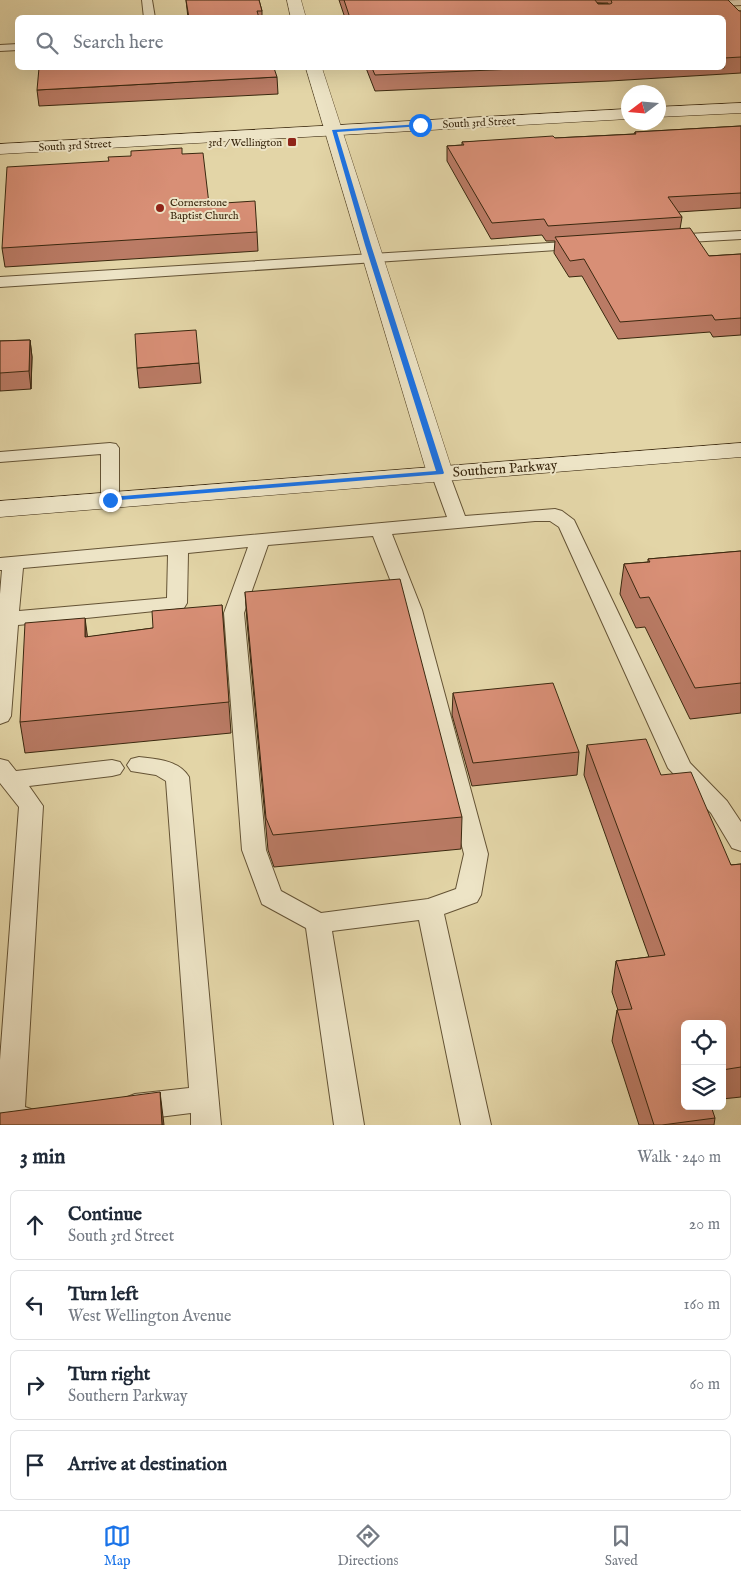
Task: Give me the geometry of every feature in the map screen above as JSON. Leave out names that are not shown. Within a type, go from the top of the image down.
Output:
[{"type":"main road","points":[[294,0],[298,15]]},
{"type":"main road","points":[[315,70],[440,473]]},
{"type":"main road","points":[[666,112],[741,108]]},
{"type":"main road","name":"South 3rd Street","points":[[0,149],[621,114]]},
{"type":"main road","name":"Southern Parkway","points":[[0,509],[741,450]]},
{"type":"lane","points":[[147,0],[150,15]]},
{"type":"lane","points":[[692,4],[741,2],[738,0]]},
{"type":"lane","points":[[702,14],[741,12]]},
{"type":"lane","points":[[0,48],[15,47]]},
{"type":"lane","points":[[661,240],[741,235]]},
{"type":"lane","points":[[0,282],[592,244]]},
{"type":"lane","points":[[0,456],[110,448],[110,500]]},
{"type":"lane","points":[[440,473],[458,522]]},
{"type":"lane","points":[[0,716],[8,619],[7,563],[535,515],[555,516],[567,524],[680,768],[719,806],[741,842]]},
{"type":"lane","points":[[260,540],[234,613],[254,850],[271,897],[318,923],[430,910],[468,895],[476,854],[412,610],[380,529]]},
{"type":"lane","points":[[8,619],[177,603],[178,548]]},
{"type":"lane","points":[[107,1110],[205,1112],[177,777],[161,768],[139,765]]},
{"type":"lane","points":[[6,774],[112,768]]},
{"type":"lane","points":[[6,774],[31,806],[10,1122],[49,1117]]},
{"type":"lane","points":[[430,910],[476,1125]]},
{"type":"lane","points":[[318,923],[349,1125]]},
{"type":"building","points":[[186,0],[259,0],[262,11],[257,11],[258,15],[188,15]]},
{"type":"building","points":[[344,0],[595,0],[598,4],[610,4],[612,3],[611,0],[728,0],[741,11],[741,57],[726,58],[726,15],[349,15]]},
{"type":"building","points":[[39,70],[275,70],[277,77],[37,90]]},
{"type":"building","points":[[373,70],[491,70],[375,75]]},
{"type":"building","points":[[741,126],[741,193],[668,197],[682,217],[548,226],[544,219],[492,223],[447,146],[464,145],[462,142],[553,136],[555,138],[636,134],[635,132]]},
{"type":"building","name":"Cornerstone Baptist Church","points":[[182,148],[182,154],[203,153],[209,204],[255,201],[257,232],[2,248],[7,167],[109,161],[108,157],[131,156],[131,151]]},
{"type":"building","points":[[690,228],[709,256],[741,254],[741,318],[715,320],[712,315],[620,322],[584,259],[570,261],[555,237]]},
{"type":"building","points":[[196,330],[199,363],[137,368],[135,334]]},
{"type":"building","points":[[30,340],[29,371],[0,373],[0,341]]},
{"type":"building","points":[[741,551],[741,683],[695,688],[649,597],[640,598],[624,564],[650,562],[648,559]]},
{"type":"building","points":[[400,579],[462,817],[273,835],[266,818],[245,592]]},
{"type":"building","points":[[222,605],[229,702],[20,722],[25,623],[85,618],[85,637],[153,628],[152,611]]},
{"type":"building","points":[[553,683],[579,752],[473,763],[453,693]]},
{"type":"building","points":[[646,739],[661,775],[691,772],[731,865],[741,864],[741,1067],[726,1069],[726,1020],[681,1020],[681,1110],[712,1110],[715,1118],[654,1125],[617,1010],[632,1009],[616,961],[665,955],[587,745]]},
{"type":"building","points":[[160,1092],[162,1125],[0,1125],[0,1113]]},
{"type":"place","name":"3rd / Wellington","points":[[292,142]]},
{"type":"place","name":"Cornerstone Baptist Church","points":[[160,208]]},
{"type":"route","points":[[110,500],[440,473],[334,130],[420,125]]}]
